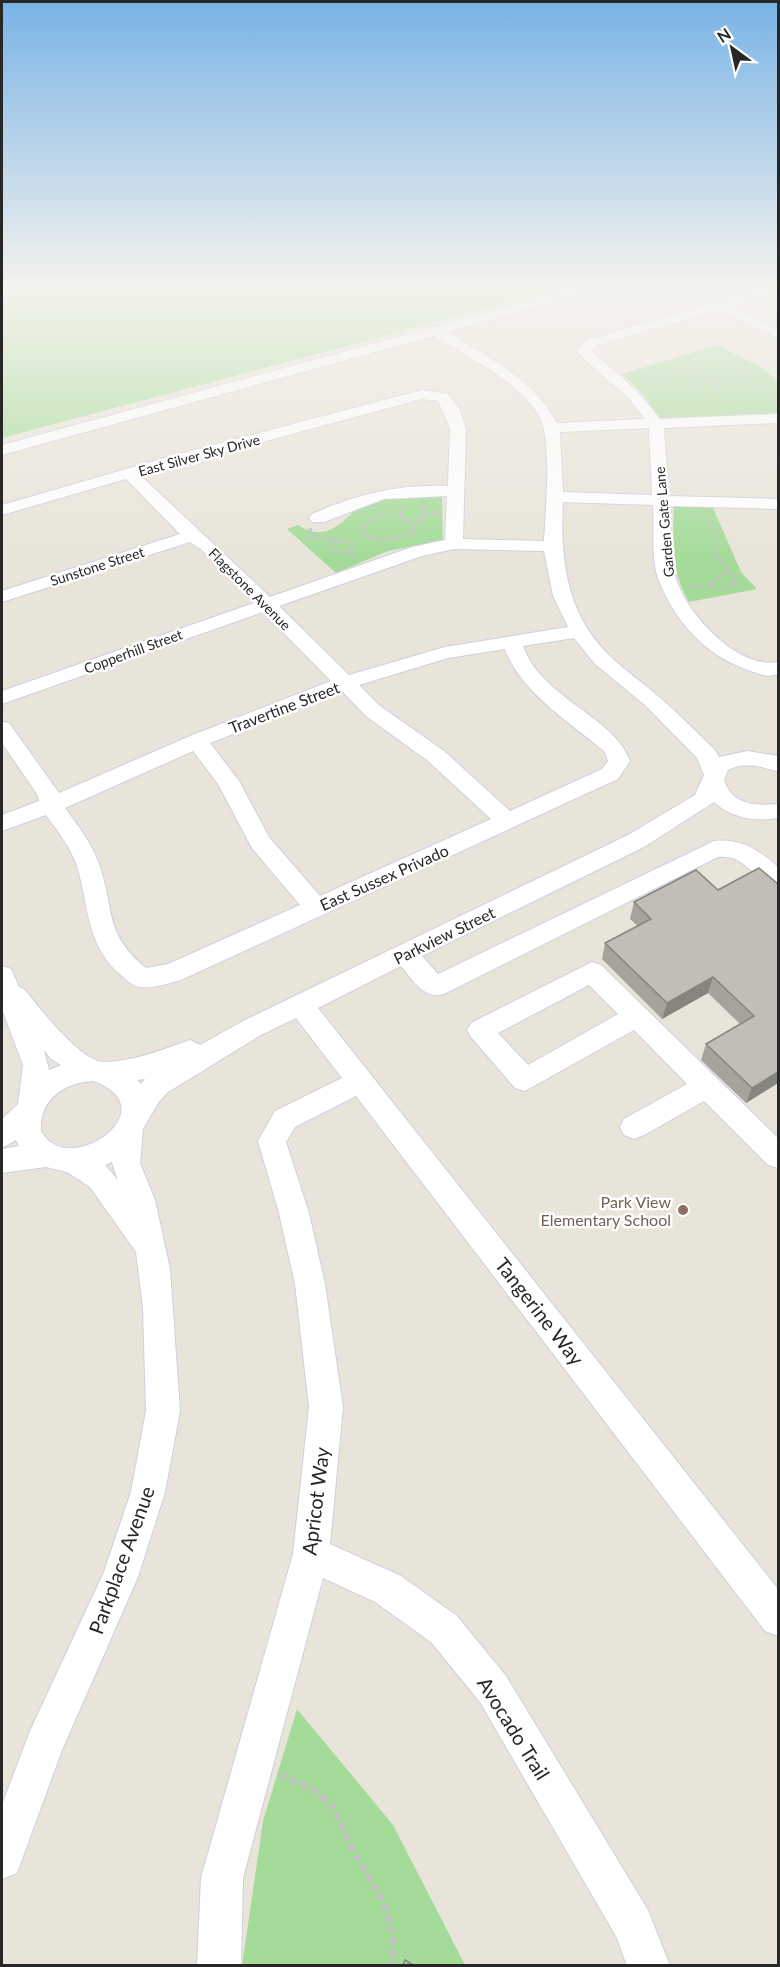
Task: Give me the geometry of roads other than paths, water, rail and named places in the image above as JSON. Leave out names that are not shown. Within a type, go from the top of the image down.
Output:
[{"type":"street","points":[[2,450],[262,379]]},
{"type":"street","points":[[511,379],[531,395],[552,429],[555,497],[552,546],[562,596],[579,631],[601,659],[652,702],[707,755],[714,787],[724,800],[766,813]]},
{"type":"street","points":[[616,379],[656,423]]},
{"type":"street","name":"East Silver Sky Drive","points":[[2,510],[129,473],[422,394],[443,397],[451,408],[458,428],[455,491]]},
{"type":"street","points":[[552,429],[778,418]]},
{"type":"street","name":"Garden Gate Lane","points":[[656,423],[663,501],[666,576],[671,589],[683,611],[707,639],[733,658],[774,670]]},
{"type":"street","name":"Flagstone Avenue","points":[[129,473],[192,536],[208,546],[372,711],[436,756],[507,821]]},
{"type":"street","points":[[318,518],[359,498],[384,491],[416,489],[455,491],[454,544]]},
{"type":"street","points":[[555,497],[778,504]]},
{"type":"street","name":"Sunstone Street","points":[[2,597],[192,536]]},
{"type":"street","name":"Copperhill Street","points":[[2,698],[418,551],[454,544],[552,546]]},
{"type":"street","name":"Travertine Street","points":[[2,823],[82,793],[197,741],[344,684],[445,653],[579,631]]},
{"type":"street","name":"East Sussex Privado","points":[[50,805],[70,827],[82,849],[102,933],[120,963],[141,978],[172,973],[610,774],[619,761],[615,749],[535,682],[520,664],[512,641]]},
{"type":"street","points":[[652,702],[722,747],[768,760]]},
{"type":"street","points":[[2,728],[48,793],[50,805]]},
{"type":"street","points":[[197,741],[228,780],[260,842],[316,907]]},
{"type":"street","points":[[713,776],[728,760],[768,760]]},
{"type":"street","name":"Parkview Street","points":[[252,1028],[636,841],[703,800],[708,794],[713,776]]},
{"type":"street","name":"Parkview Street","points":[[636,841],[706,817],[766,813]]},
{"type":"street","points":[[405,954],[435,987],[714,849],[732,846],[743,851],[778,880]]},
{"type":"street","points":[[637,1016],[525,1080],[480,1030],[592,972],[637,1016],[708,1086],[778,1156]]},
{"type":"street","points":[[4,982],[60,1052],[122,1079],[132,1089],[136,1102],[133,1124]]},
{"type":"street","points":[[4,982],[36,1065],[25,1125],[28,1137],[35,1147],[60,1158]]},
{"type":"street","name":"Tangerine Way","points":[[301,1005],[778,1618]]},
{"type":"street","points":[[2,1136],[51,1082],[78,1071],[145,1068],[252,1028]]},
{"type":"street","points":[[2,1161],[60,1158],[106,1152],[133,1124],[148,1095],[158,1084],[252,1028]]},
{"type":"street","name":"Apricot Way","points":[[219,1965],[222,1878],[311,1554],[326,1407],[310,1284],[294,1213],[272,1141],[285,1119],[361,1081]]},
{"type":"street","points":[[633,1126],[708,1086]]},
{"type":"street","name":"Parkplace Avenue","points":[[2,1858],[44,1745],[120,1576],[148,1492],[163,1411],[155,1269],[148,1246],[140,1200],[126,1163],[133,1124]]},
{"type":"street","name":"Parkplace Avenue","points":[[60,1158],[100,1178],[148,1246]]},
{"type":"street","name":"Avocado Trail","points":[[311,1554],[388,1589],[444,1629],[493,1689],[633,1925],[650,1965]]},
{"type":"place","name":"Park View Elementary School","points":[[683,1210]]}]
